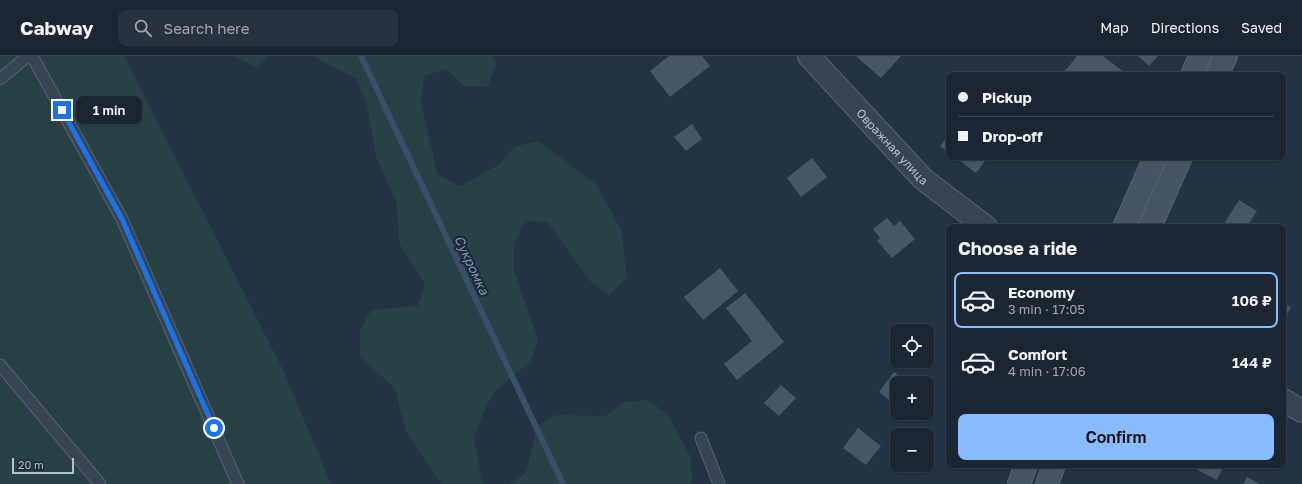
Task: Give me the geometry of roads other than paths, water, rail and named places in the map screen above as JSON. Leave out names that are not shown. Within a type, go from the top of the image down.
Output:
[{"type":"main road","points":[[1193,72],[1200,56]]},
{"type":"main road","points":[[1218,72],[1226,56]]},
{"type":"main road","points":[[1125,224],[1154,160]]},
{"type":"main road","points":[[1151,224],[1180,160]]},
{"type":"main road","points":[[1019,484],[1025,468]]},
{"type":"main road","points":[[1047,484],[1053,468]]},
{"type":"street","name":"Овражная улица","points":[[809,56],[923,179],[982,224]]},
{"type":"street","points":[[1286,402],[1302,411]]},
{"type":"lane","points":[[0,79],[28,56]]},
{"type":"lane","points":[[32,56],[122,219],[238,484]]},
{"type":"lane","points":[[0,364],[100,484]]},
{"type":"lane","points":[[701,438],[719,484]]},
{"type":"waterway","name":"Сукромка","points":[[361,56],[563,484]]}]
